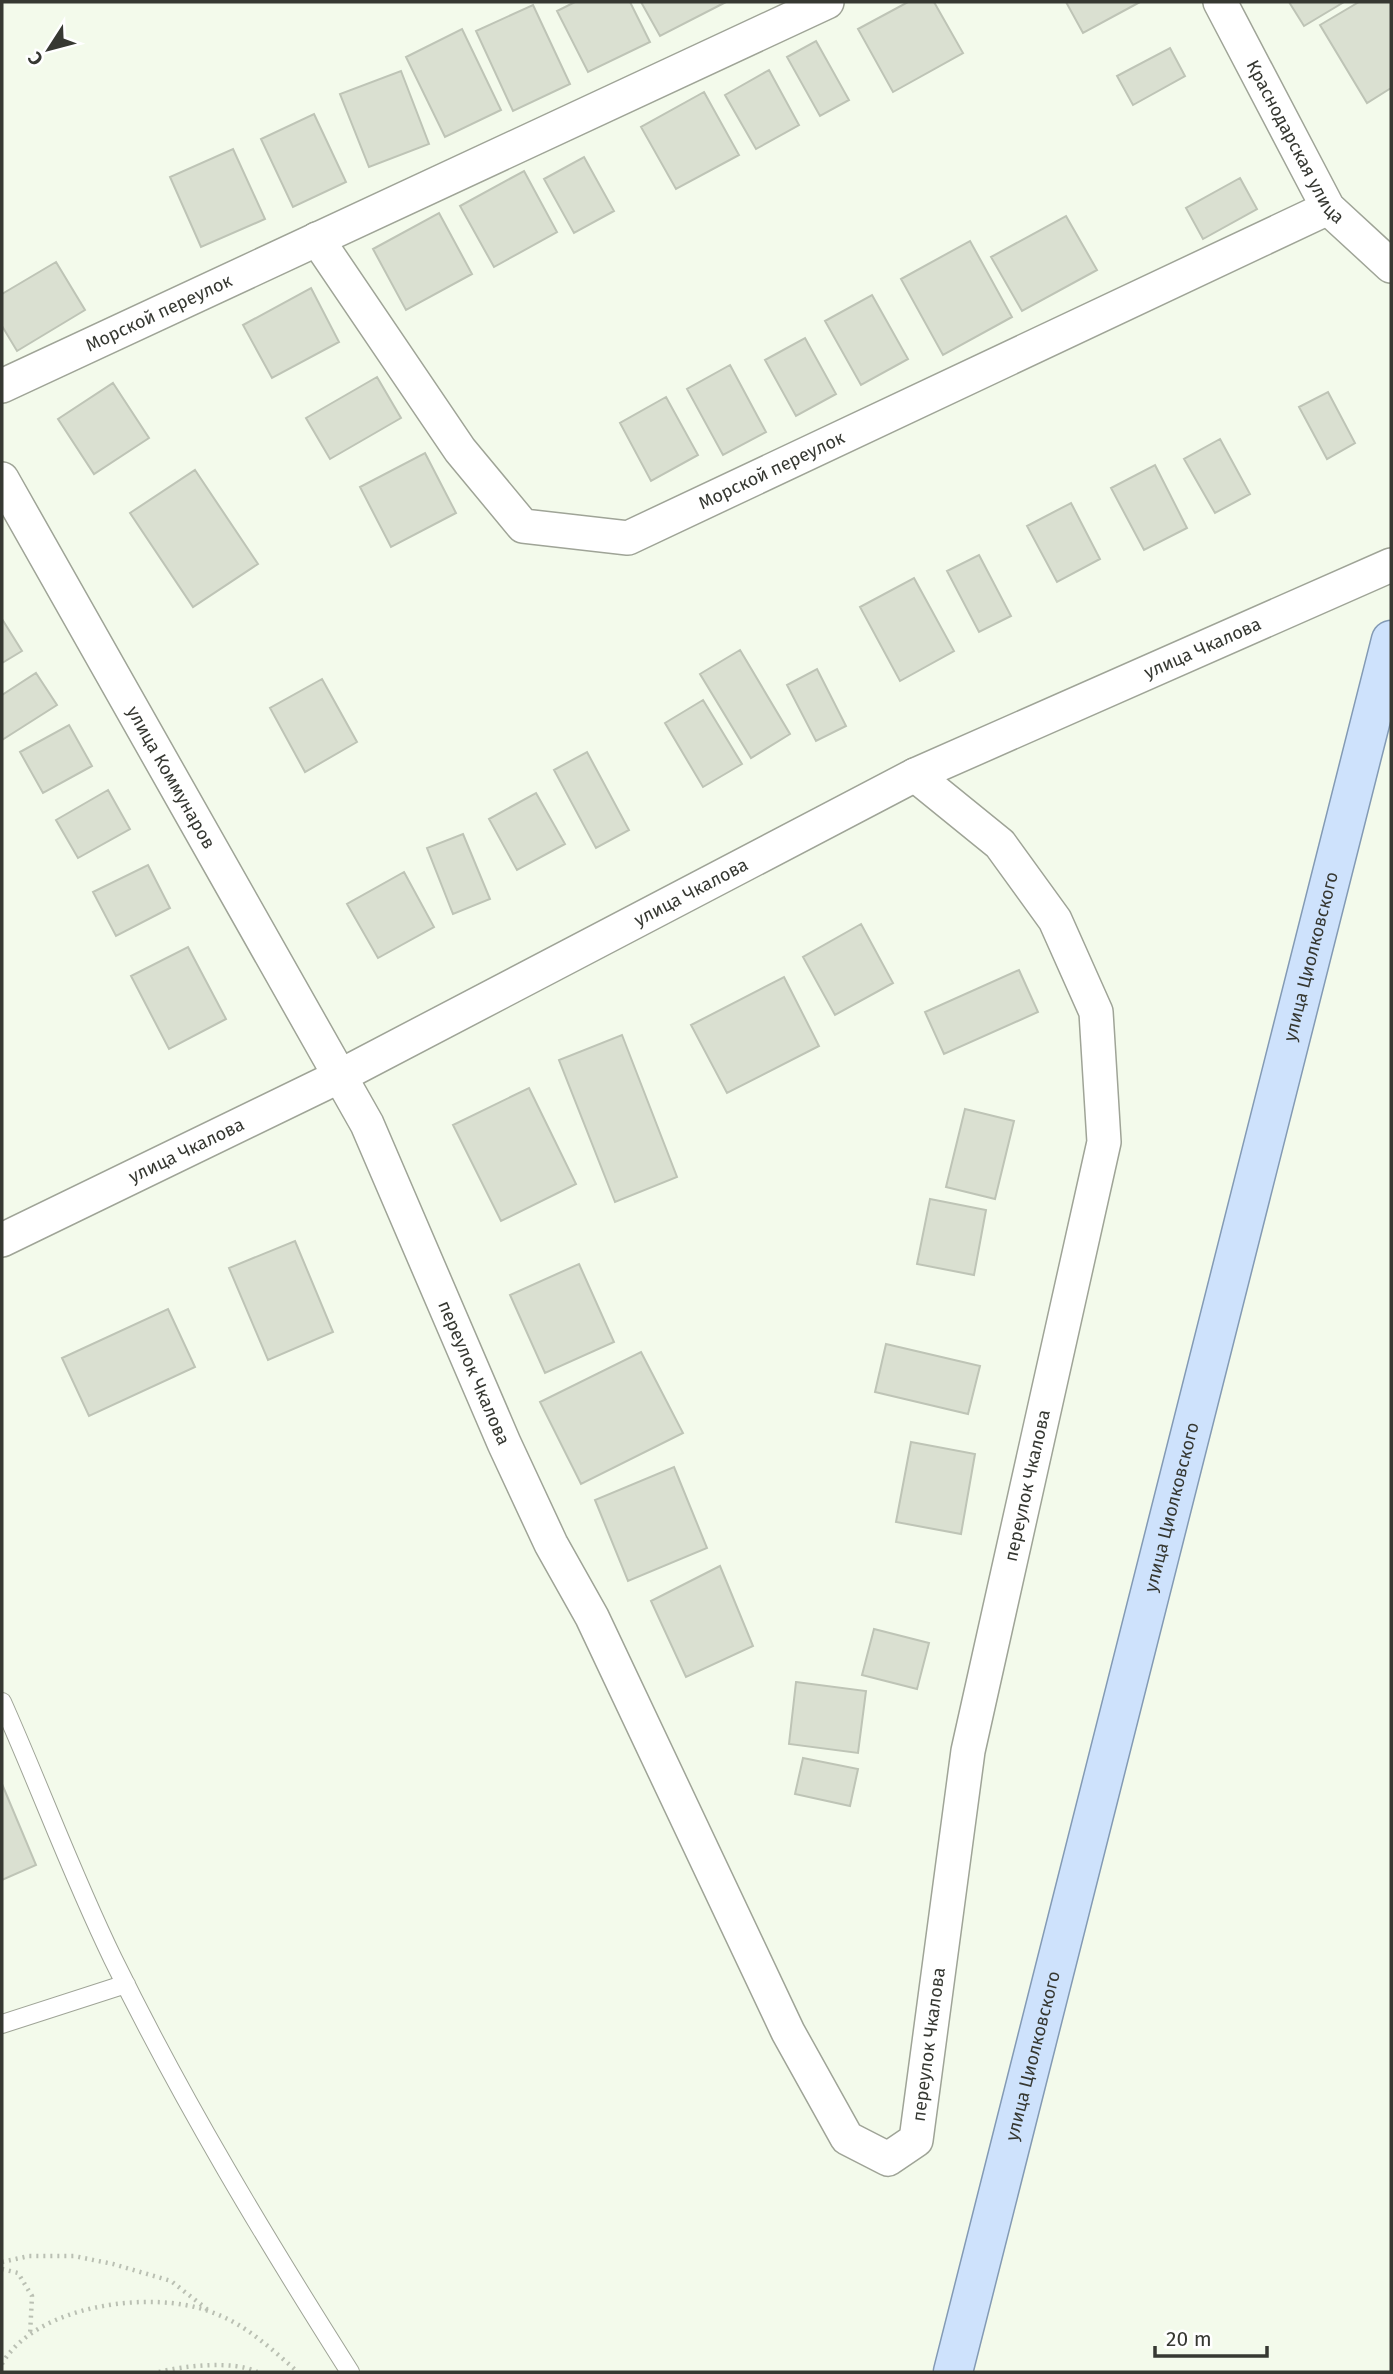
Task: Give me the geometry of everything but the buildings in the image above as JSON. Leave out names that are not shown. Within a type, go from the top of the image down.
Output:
[{"type":"main road","name":"улица Циолковского","points":[[953,2372],[1391,640]]},
{"type":"street","name":"Морской переулок","points":[[2,386],[827,2]]},
{"type":"street","name":"Краснодарская улица","points":[[1220,2],[1328,208],[1391,266]]},
{"type":"street","name":"Морской переулок","points":[[317,239],[460,450],[523,526],[628,538],[1328,208]]},
{"type":"street","name":"улица Коммунаров","points":[[2,480],[340,1076]]},
{"type":"street","name":"улица Чкалова","points":[[2,1240],[340,1076],[915,775],[1391,565]]},
{"type":"street","name":"переулок Чкалова","points":[[340,1076],[367,1124],[515,1468],[551,1544],[592,1617],[788,2032],[847,2138],[888,2159],[916,2140],[939,1985],[968,1751],[1104,1142],[1096,1012],[1055,920],[1000,844],[915,775]]},
{"type":"lane","points":[[2,1702],[126,1984],[173,2077],[289,2277],[350,2372]]},
{"type":"lane","points":[[2,2024],[126,1984]]},
{"type":"path","points":[[2,2262],[29,2256],[74,2256],[171,2281],[209,2311],[244,2326],[298,2372]]},
{"type":"path","points":[[2,2269],[18,2273],[32,2296],[30,2336]]},
{"type":"path","points":[[2,2353],[45,2326],[88,2308],[128,2302],[209,2311]]},
{"type":"path","points":[[2,2364],[9,2351]]},
{"type":"path","points":[[159,2372],[210,2366],[257,2372]]}]
